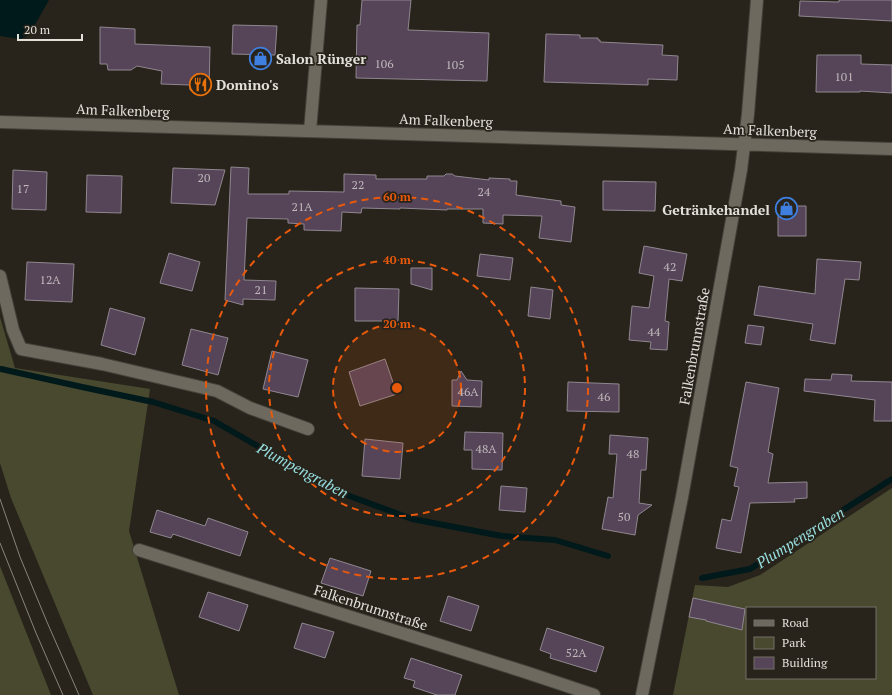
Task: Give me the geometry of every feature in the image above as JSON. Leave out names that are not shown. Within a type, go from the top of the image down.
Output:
[{"type":"street","points":[[310,131],[322,0]]},
{"type":"street","name":"Falkenbrunnstraße","points":[[642,695],[682,496],[740,178],[745,145],[758,0]]},
{"type":"street","name":"Am Falkenberg","points":[[0,122],[892,149]]},
{"type":"street","points":[[0,276],[12,330],[21,349],[102,364],[217,391],[250,408],[308,429]]},
{"type":"street","name":"Falkenbrunnstraße","points":[[139,550],[594,695]]},
{"type":"green space","points":[[0,317],[15,368],[150,389],[129,531],[179,695],[93,695],[11,498],[0,463]]},
{"type":"green space","points":[[892,488],[892,695],[673,695],[695,585],[728,587],[760,575]]},
{"type":"green space","points":[[0,566],[51,695],[0,695]]},
{"type":"water","points":[[0,0],[49,0],[29,35],[20,39],[0,36]]},
{"type":"building","points":[[362,0],[411,0],[408,30],[489,33],[487,81],[356,78],[357,25],[360,25]]},
{"type":"building","points":[[839,0],[892,0],[892,21],[799,16],[800,1],[839,2]]},
{"type":"building","points":[[233,25],[277,26],[275,55],[232,54]]},
{"type":"building","points":[[100,27],[135,29],[135,44],[210,47],[209,91],[190,90],[190,85],[161,84],[162,71],[137,66],[131,70],[108,70],[107,64],[100,64]]},
{"type":"building","points":[[546,34],[580,35],[580,38],[598,38],[600,42],[663,45],[662,55],[678,56],[677,80],[648,79],[648,85],[544,82]]},
{"type":"building","points":[[817,55],[861,55],[861,64],[892,65],[892,93],[860,91],[816,92]]},
{"type":"building","points":[[231,167],[249,168],[248,194],[289,194],[289,191],[344,192],[344,174],[376,175],[376,179],[427,179],[427,176],[444,176],[446,174],[452,174],[455,176],[489,180],[489,178],[510,179],[510,181],[517,181],[516,195],[561,201],[561,205],[575,207],[571,242],[539,238],[542,216],[503,215],[503,224],[483,223],[483,209],[447,210],[362,208],[361,213],[342,212],[341,231],[304,230],[304,224],[288,223],[288,219],[247,218],[244,280],[276,281],[275,300],[243,299],[243,305],[225,300]]},
{"type":"building","points":[[173,168],[225,170],[215,205],[171,203]]},
{"type":"building","points":[[13,170],[47,172],[46,210],[12,209]]},
{"type":"building","points":[[87,175],[122,176],[121,213],[86,212]]},
{"type":"building","points":[[603,181],[656,182],[655,211],[603,210]]},
{"type":"building","points":[[778,206],[806,206],[806,236],[778,236]]},
{"type":"building","points":[[644,246],[687,254],[682,281],[669,279],[665,321],[669,322],[667,350],[650,349],[651,342],[629,340],[632,306],[649,308],[654,276],[639,273]]},
{"type":"building","points":[[169,253],[200,262],[192,291],[160,283]]},
{"type":"building","points":[[480,254],[513,258],[510,280],[477,276]]},
{"type":"building","points":[[817,259],[861,262],[859,280],[845,279],[835,344],[810,340],[813,324],[754,315],[759,286],[815,294]]},
{"type":"building","points":[[27,262],[74,264],[72,302],[25,300]]},
{"type":"building","points":[[411,268],[432,268],[432,290],[411,284]]},
{"type":"building","points":[[531,287],[553,290],[550,319],[528,316]]},
{"type":"building","points":[[355,288],[399,289],[398,321],[355,321]]},
{"type":"building","points":[[110,308],[145,318],[135,355],[101,345]]},
{"type":"building","points":[[748,325],[764,327],[761,345],[745,343]]},
{"type":"building","points":[[191,329],[228,338],[218,375],[182,365]]},
{"type":"building","points":[[272,351],[308,360],[298,397],[263,389]]},
{"type":"building","points":[[385,359],[397,394],[360,406],[349,372]]},
{"type":"building","points":[[461,371],[467,380],[482,381],[481,407],[452,406],[452,380],[457,380]]},
{"type":"building","points":[[832,374],[852,375],[851,381],[892,382],[892,421],[874,421],[875,400],[804,391],[805,379],[831,380]]},
{"type":"building","points":[[568,382],[619,384],[619,412],[567,411]]},
{"type":"building","points":[[746,382],[779,388],[768,452],[773,454],[768,483],[807,482],[807,498],[794,499],[795,502],[750,503],[741,553],[716,548],[722,519],[731,521],[739,487],[734,486],[738,468],[730,466]]},
{"type":"building","points":[[465,432],[503,433],[502,470],[472,469],[472,450],[464,450]]},
{"type":"building","points":[[610,435],[648,438],[646,470],[641,470],[639,503],[652,505],[638,515],[635,535],[602,529],[608,497],[613,498],[617,454],[609,454]]},
{"type":"building","points":[[365,439],[403,443],[400,479],[362,476]]},
{"type":"building","points":[[501,486],[527,488],[525,512],[499,510]]},
{"type":"building","points":[[157,510],[205,526],[208,518],[248,532],[240,556],[173,534],[171,538],[150,532]]},
{"type":"building","points":[[330,558],[371,571],[363,596],[321,583]]},
{"type":"building","points":[[208,592],[248,605],[239,631],[199,617]]},
{"type":"building","points":[[448,596],[479,606],[471,631],[440,621]]},
{"type":"building","points":[[693,598],[745,609],[742,630],[689,617]]},
{"type":"building","points":[[302,623],[334,632],[325,658],[294,648]]},
{"type":"building","points":[[547,628],[604,647],[596,672],[550,658],[551,654],[540,650]]},
{"type":"building","points":[[411,658],[462,675],[455,695],[437,695],[413,687],[415,681],[404,678]]},
{"type":"waterway","name":"Plumpengraben","points":[[1,369],[153,402],[214,421],[336,491],[412,519],[502,536],[555,540],[608,556]]},
{"type":"waterway","name":"Plumpengraben","points":[[702,578],[750,569],[892,479]]},
{"type":"tram line","points":[[0,499],[20,557],[79,695]]},
{"type":"tram line","points":[[0,543],[36,633],[63,695]]},
{"type":"place","name":"Salon Rünger","points":[[261,58]]},
{"type":"place","name":"Domino's","points":[[201,84]]},
{"type":"place","name":"Getränkehandel","points":[[786,209]]}]
